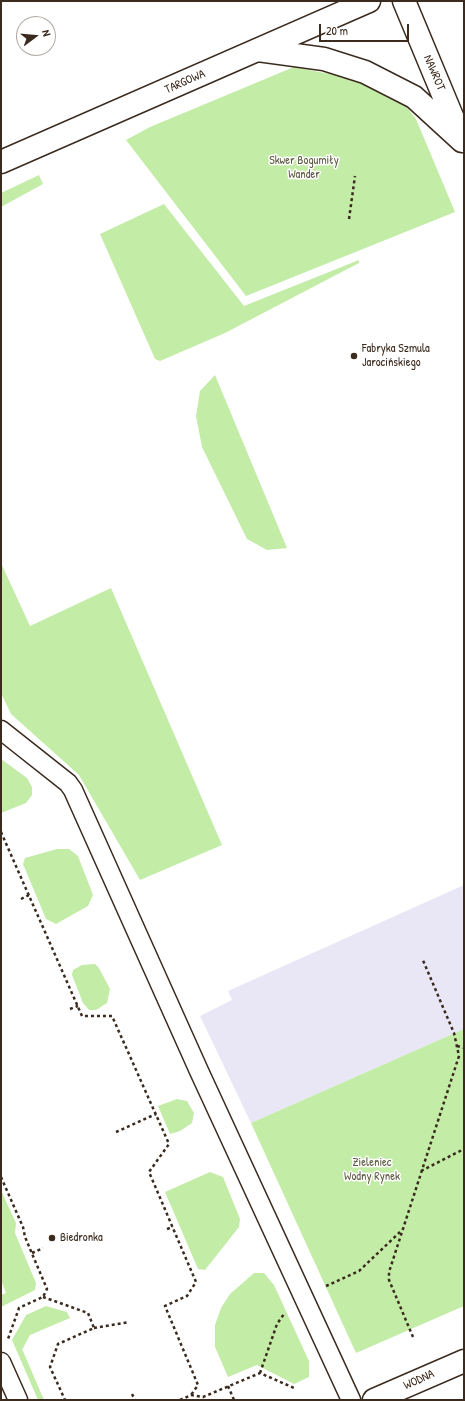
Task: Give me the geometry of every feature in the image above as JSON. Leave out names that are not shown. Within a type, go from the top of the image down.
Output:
[{"type":"street","name":"TARGOWA","points":[[1,162],[369,1]]},
{"type":"street","name":"NAWROT","points":[[404,1],[463,143]]},
{"type":"street","points":[[257,50],[324,59],[365,72],[414,97],[463,143]]},
{"type":"street","name":"WODNA","points":[[374,1400],[464,1360]]},
{"type":"lane","points":[[1,730],[68,783],[73,790],[199,1071],[351,1400]]},
{"type":"lane","points":[[1,1362],[18,1400]]},
{"type":"path","points":[[349,219],[355,176]]},
{"type":"path","points":[[1,832],[82,1016],[112,1016],[169,1144],[149,1172],[196,1282],[187,1296],[163,1306],[198,1385],[191,1395],[180,1400]]},
{"type":"path","points":[[21,899],[29,895]]},
{"type":"path","points":[[413,1337],[389,1280],[389,1272],[459,1056],[454,1033],[422,958]]},
{"type":"path","points":[[70,1009],[78,1006]]},
{"type":"path","points":[[457,1046],[464,1048]]},
{"type":"path","points":[[116,1132],[156,1114]]},
{"type":"path","points":[[421,1171],[464,1149]]},
{"type":"path","points":[[1,1177],[24,1227],[25,1237],[47,1288],[42,1297],[19,1308],[8,1338],[11,1345]]},
{"type":"path","points":[[167,1229],[173,1227]]},
{"type":"path","points":[[260,1373],[277,1324],[286,1311],[304,1298],[359,1271],[401,1232]]},
{"type":"path","points":[[32,1253],[43,1248]]},
{"type":"path","points":[[42,1297],[88,1313],[94,1328]]},
{"type":"path","points":[[65,1400],[50,1367],[58,1344],[94,1328],[129,1322]]},
{"type":"path","points":[[191,1395],[203,1397],[260,1373],[294,1388]]},
{"type":"path","points":[[228,1386],[234,1400]]},
{"type":"path","points":[[132,1394],[135,1400]]},
{"type":"shaded area","points":[[464,885],[464,1029],[251,1123],[200,1016],[232,1000],[228,991]]},
{"type":"green space","name":"Skwer Bogumiły Wander","points":[[294,67],[350,78],[365,83],[403,102],[416,119],[455,212],[246,296],[126,140],[150,127]]},
{"type":"green space","points":[[39,175],[43,184],[1,207],[1,193]]},
{"type":"green space","points":[[164,204],[244,306],[359,260],[359,263],[225,333],[160,361],[155,359],[100,234]]},
{"type":"green space","points":[[215,375],[287,548],[267,550],[247,539],[202,447],[196,416],[200,391]]},
{"type":"green space","points":[[1,563],[30,626],[111,588],[222,845],[140,880],[79,775],[11,714],[1,693]]},
{"type":"green space","points":[[1,759],[27,778],[32,787],[32,795],[26,803],[1,813]]},
{"type":"green space","points":[[57,849],[69,849],[78,856],[93,895],[88,906],[56,924],[46,919],[23,864],[25,858]]},
{"type":"green space","points":[[95,964],[99,968],[110,989],[107,1003],[96,1010],[89,1010],[83,1003],[72,975],[73,970],[82,965]]},
{"type":"green space","name":"Zieleniec Wodny Rynek","points":[[464,1029],[464,1306],[356,1353],[251,1123]]},
{"type":"green space","points":[[177,1099],[187,1101],[194,1113],[192,1123],[180,1131],[170,1134],[158,1106]]},
{"type":"green space","points":[[210,1172],[223,1177],[240,1219],[239,1227],[205,1270],[198,1269],[165,1192]]},
{"type":"green space","points":[[1,1190],[16,1223],[15,1233],[36,1283],[35,1290],[1,1307],[1,1295],[6,1293],[1,1280]]},
{"type":"green space","points":[[254,1273],[264,1273],[274,1285],[309,1361],[309,1377],[294,1384],[257,1365],[228,1377],[215,1347],[215,1325],[221,1308],[230,1294]]},
{"type":"green space","points":[[46,1306],[67,1312],[70,1318],[30,1335],[22,1350],[44,1400],[38,1400],[12,1340],[26,1315]]},
{"type":"place","name":"Fabryka Szmula Jarocińskiego","points":[[354,356]]},
{"type":"place","name":"Biedronka","points":[[52,1238]]}]
